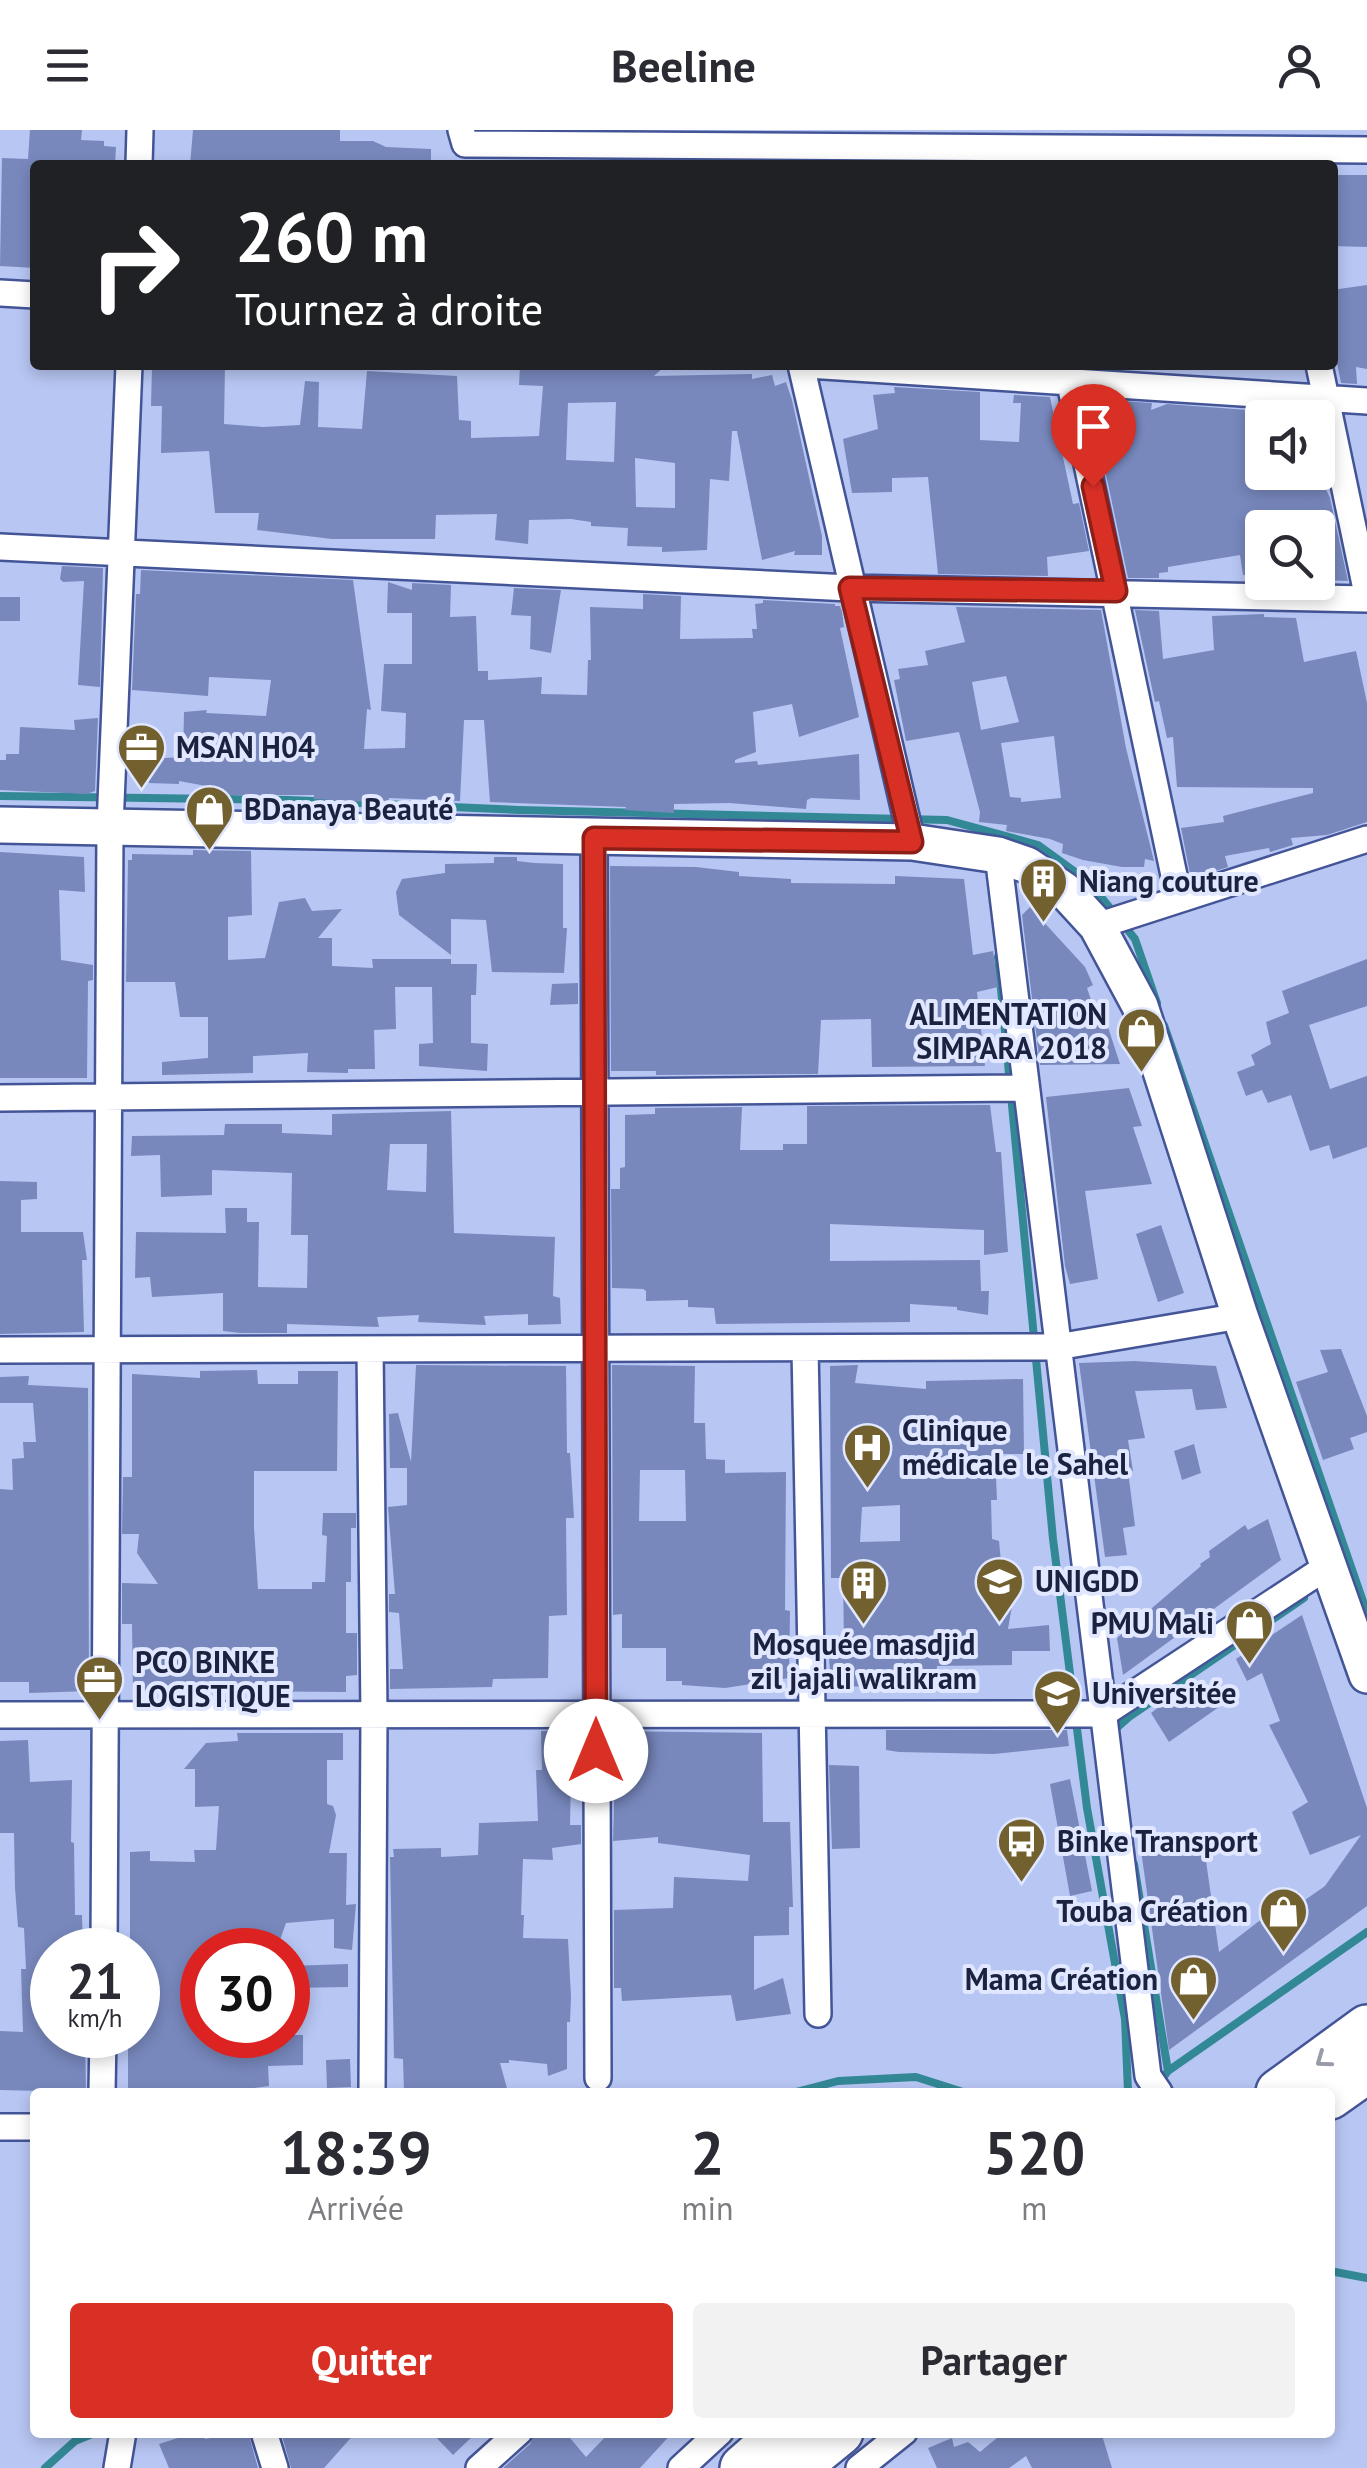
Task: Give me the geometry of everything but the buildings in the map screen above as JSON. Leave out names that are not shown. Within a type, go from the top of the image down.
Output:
[{"type":"highway","points":[[1285,2088],[1367,2028]]},
{"type":"highway","points":[[1335,2092],[1367,2070]]},
{"type":"highway","points":[[743,2468],[777,2438]]},
{"type":"highway","points":[[796,2468],[833,2438]]},
{"type":"street","points":[[138,160],[140,130]]},
{"type":"street","points":[[459,135],[753,147],[1367,150]]},
{"type":"street","points":[[459,135],[482,160]]},
{"type":"street","points":[[0,294],[30,295]]},
{"type":"street","points":[[104,1928],[110,828],[129,370]]},
{"type":"street","points":[[805,370],[850,588],[912,842]]},
{"type":"street","points":[[969,370],[1068,373],[1367,401]]},
{"type":"street","points":[[0,547],[850,588],[1367,597],[1320,370]]},
{"type":"street","points":[[1068,373],[1179,898]]},
{"type":"street","points":[[0,825],[912,842],[998,855],[1027,865],[1064,890],[1097,926],[1140,1006],[1240,1316],[1367,1675]]},
{"type":"street","points":[[594,838],[598,2078]]},
{"type":"street","points":[[1097,926],[1367,840]]},
{"type":"street","points":[[998,855],[1148,2076],[1156,2088]]},
{"type":"street","points":[[0,1098],[1024,1088]]},
{"type":"street","points":[[0,1350],[1056,1347],[1240,1316]]},
{"type":"street","points":[[806,1348],[818,2014]]},
{"type":"street","points":[[370,1349],[374,1714],[372,2088]]},
{"type":"street","points":[[0,1714],[1103,1714],[1328,1566]]},
{"type":"street","points":[[102,2088],[103,2058]]},
{"type":"street","points":[[0,2127],[30,2127]]},
{"type":"street","points":[[117,2468],[122,2438]]},
{"type":"street","points":[[266,2438],[275,2468]]},
{"type":"street","points":[[479,2468],[512,2438]]},
{"type":"street","points":[[681,2468],[714,2438]]},
{"type":"street","points":[[859,2468],[896,2438]]},
{"type":"waterway","points":[[0,796],[289,800],[519,810],[947,820],[1038,845],[1089,882],[1114,913]]},
{"type":"waterway","points":[[1123,924],[1135,939],[1157,1003]]},
{"type":"waterway","points":[[998,957],[1053,1539],[1087,1808],[1125,2019],[1128,2088]]},
{"type":"waterway","points":[[1164,1025],[1367,1613]]},
{"type":"waterway","points":[[1112,1732],[1304,1598]]},
{"type":"waterway","points":[[1134,1864],[1168,2071],[1158,2084]]},
{"type":"waterway","points":[[1168,2071],[1367,1932]]},
{"type":"waterway","points":[[811,2088],[838,2081],[916,2077],[950,2088]]},
{"type":"waterway","points":[[1335,2272],[1367,2278]]},
{"type":"waterway","points":[[45,2468],[82,2438]]},
{"type":"place","name":"MSAN H04","points":[[141,790]]},
{"type":"place","name":"BDanaya Beauté","points":[[209,852]]},
{"type":"place","name":"Niang couture","points":[[1044,924]]},
{"type":"place","name":"ALIMENTATION SIMPARA 2018","points":[[1142,1074]]},
{"type":"place","name":"Clinique médicale le Sahel","points":[[867,1490]]},
{"type":"place","name":"UNIGDD","points":[[1000,1624]]},
{"type":"place","name":"Mosquée masdjid zil jajali walikram","points":[[864,1626]]},
{"type":"place","name":"PMU Mali","points":[[1249,1666]]},
{"type":"place","name":"PCO BINKE LOGISTIQUE","points":[[100,1722]]},
{"type":"place","name":"Universitée","points":[[1057,1736]]},
{"type":"place","name":"Binke Transport","points":[[1022,1884]]},
{"type":"place","name":"Touba Création","points":[[1283,1954]]},
{"type":"place","name":"Mama Création","points":[[1193,2022]]},
{"type":"route","points":[[596,1751],[594,838],[912,842],[850,588],[1116,591],[1093,486]]}]
